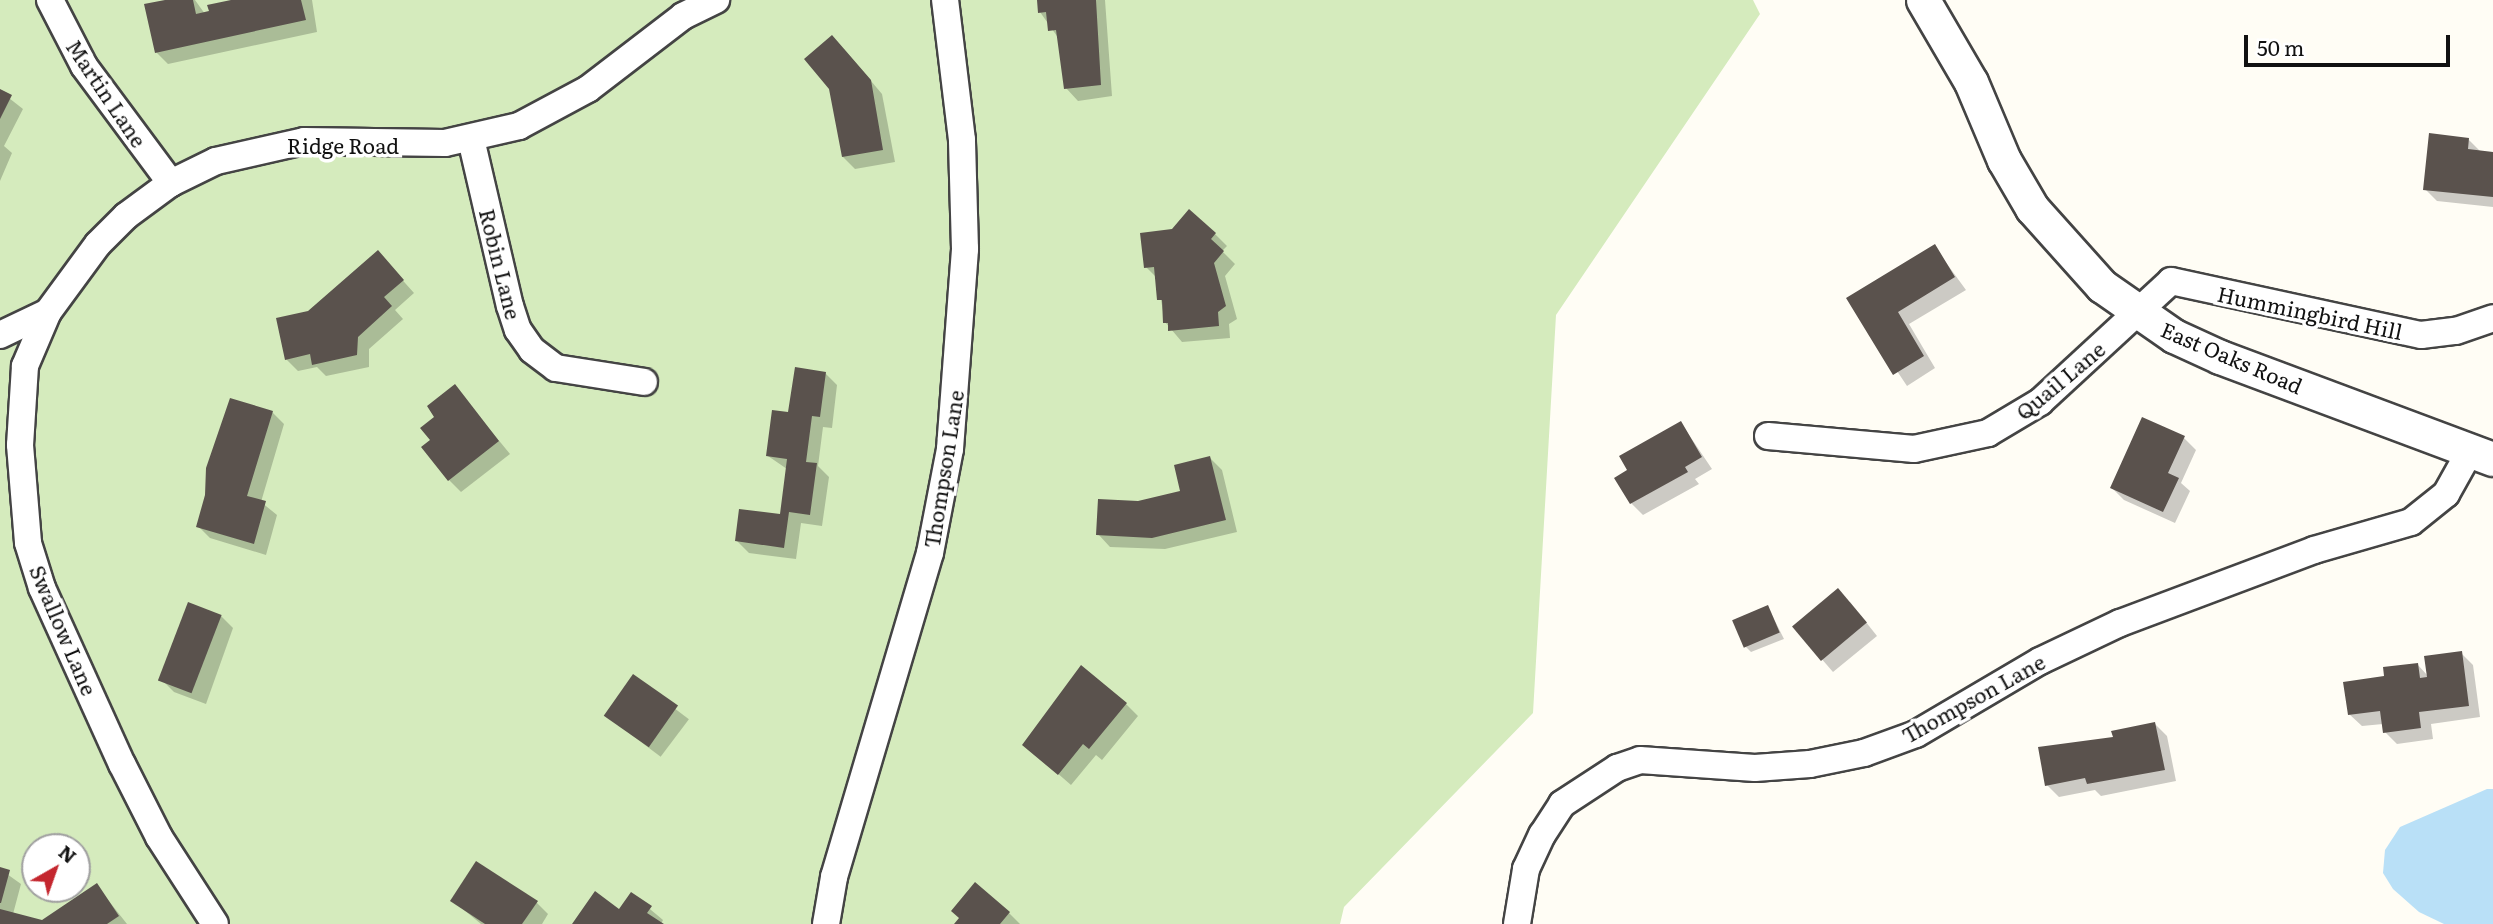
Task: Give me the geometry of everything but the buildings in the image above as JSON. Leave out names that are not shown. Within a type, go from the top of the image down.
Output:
[{"type":"street","name":"Martin Lane","points":[[50,0],[85,66],[171,183]]},
{"type":"street","name":"Ridge Road","points":[[0,335],[48,312],[98,244],[126,216],[171,183],[216,161],[304,141],[404,144],[471,139],[519,126],[560,106],[683,16],[716,0]]},
{"type":"street","name":"Thompson Lane","points":[[826,924],[834,877],[904,655],[930,553],[950,449],[965,249],[962,140],[945,0]]},
{"type":"street","name":"East Oaks Road","points":[[1923,0],[1971,82],[2004,160],[2032,208],[2082,267],[2138,314],[2220,357],[2482,455]]},
{"type":"street","name":"Robin Lane","points":[[471,139],[510,306],[532,351],[556,368],[644,382]]},
{"type":"street","name":"Hummingbird Hill","points":[[2138,314],[2171,281],[2421,335],[2456,331],[2493,318]]},
{"type":"street","name":"Swallow Lane","points":[[48,312],[24,366],[20,445],[28,543],[42,588],[122,764],[159,837],[215,924]]},
{"type":"street","name":"Quail Lane","points":[[1768,436],[1914,449],[1988,433],[2040,402],[2138,314]]},
{"type":"street","name":"Thompson Lane","points":[[1517,924],[1526,869],[1542,835],[1562,804],[1617,768],[1640,760],[1755,768],[1810,764],[1864,753],[1916,734],[2040,661],[2120,623],[2314,550],[2411,522],[2446,494],[2482,455]]},
{"type":"green space","points":[[0,0],[1753,0],[1760,14],[1556,315],[1533,713],[1344,907],[1340,924],[0,924]]},
{"type":"water","points":[[2487,789],[2493,789],[2493,924],[2444,924],[2419,912],[2393,889],[2383,873],[2385,850],[2400,827]]}]
